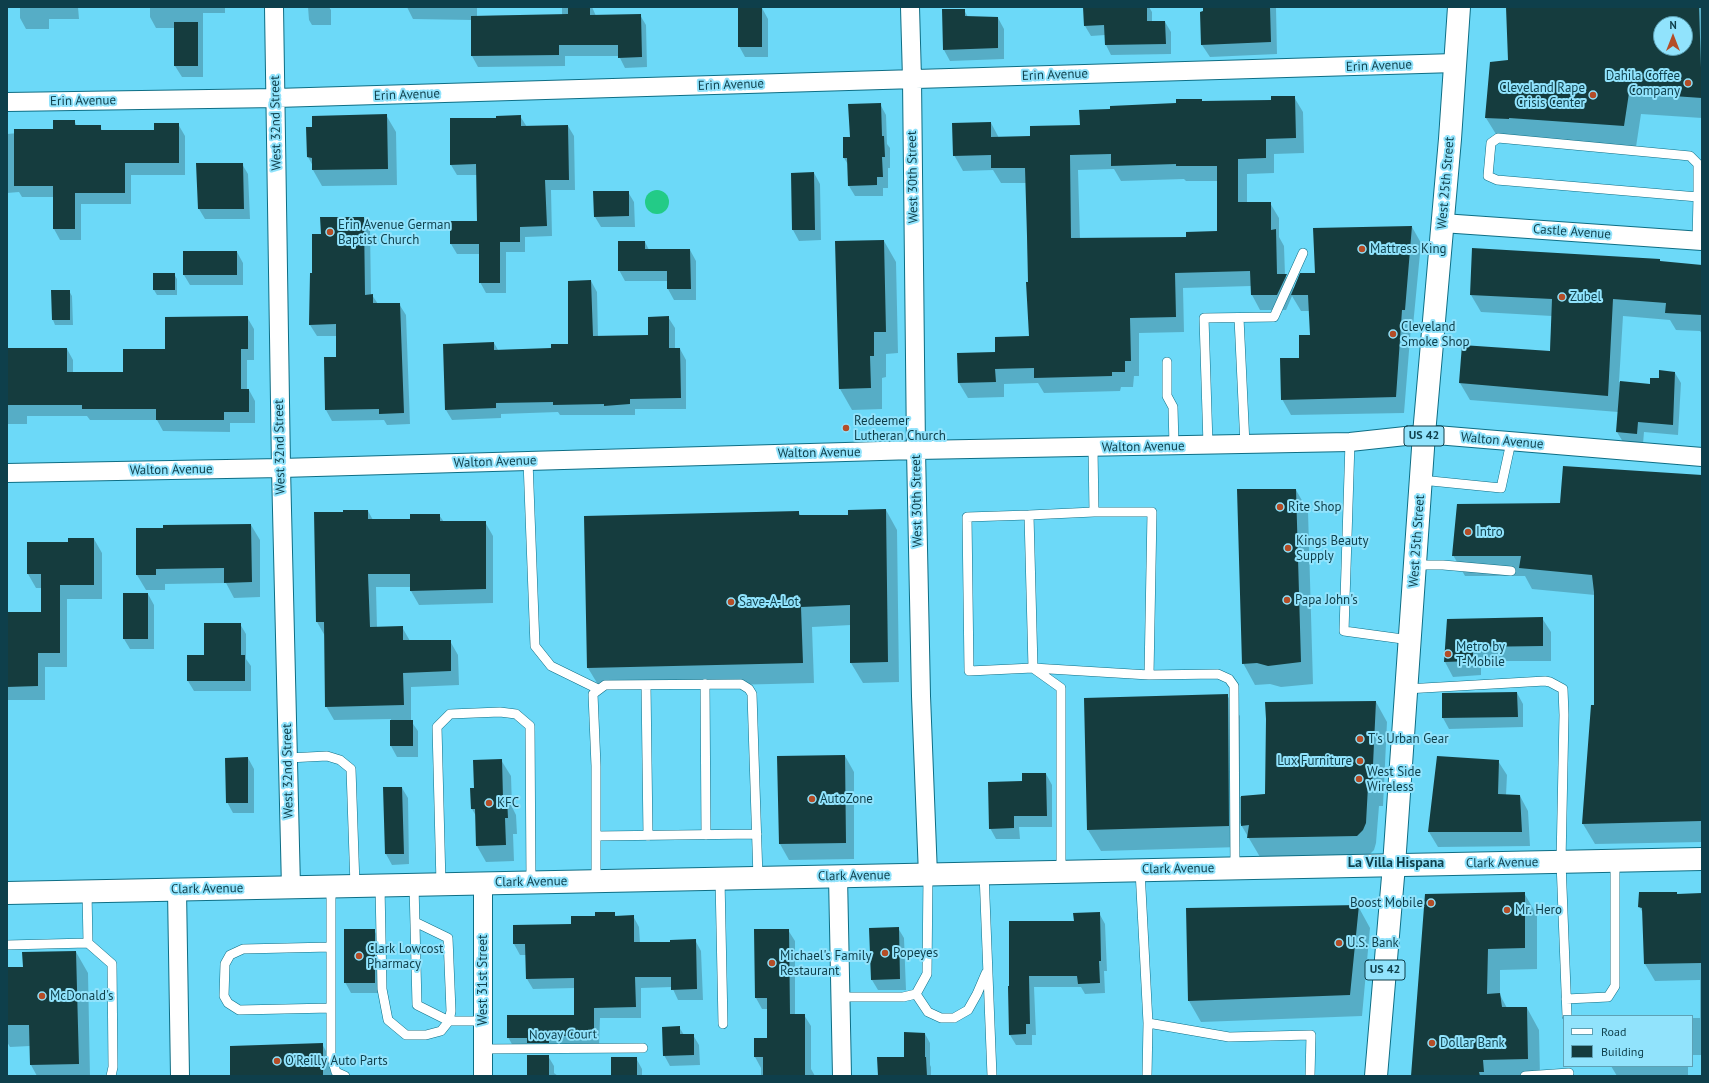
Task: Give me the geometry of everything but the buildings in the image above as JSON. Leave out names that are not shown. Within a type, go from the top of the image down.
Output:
[{"type":"street","name":"West 32nd Street","points":[[274,7],[281,468],[291,888]]},
{"type":"street","name":"West 30th Street","points":[[910,7],[921,696],[928,875]]},
{"type":"street","name":"West 25th Street","points":[[1376,1076],[1394,865],[1424,434],[1459,7]]},
{"type":"street","name":"Erin Avenue","points":[[7,102],[276,98],[1455,63]]},
{"type":"street","name":"Castle Avenue","points":[[1442,223],[1699,241]]},
{"type":"street","name":"Walton Avenue","points":[[7,473],[281,468],[916,450],[1245,445],[1350,442],[1424,434],[1702,457]]},
{"type":"street","name":"Clark Avenue","points":[[7,894],[1702,859]]},
{"type":"street","points":[[838,876],[842,1076]]},
{"type":"street","name":"West 31st Street","points":[[483,883],[483,1076]]},
{"type":"street","points":[[177,890],[180,1076]]},
{"type":"lane","points":[[1698,197],[1497,180],[1488,176],[1491,143],[1498,138],[1690,156],[1698,164],[1699,241]]},
{"type":"lane","points":[[1208,445],[1204,318],[1274,317],[1303,253]]},
{"type":"lane","points":[[1239,318],[1245,445]]},
{"type":"lane","points":[[1167,362],[1168,396],[1173,407],[1174,446]]},
{"type":"lane","points":[[1350,442],[1344,631],[1410,640]]},
{"type":"lane","points":[[1421,480],[1501,488],[1511,442]]},
{"type":"lane","points":[[1093,448],[1094,512]]},
{"type":"lane","points":[[528,461],[535,646],[551,666],[598,689]]},
{"type":"lane","points":[[1149,675],[1152,512],[1094,512],[967,517],[969,671],[1033,668],[1149,675],[1218,674],[1229,679],[1234,686],[1235,868]]},
{"type":"lane","points":[[1029,515],[1033,668]]},
{"type":"lane","points":[[1415,565],[1443,565],[1511,571]]},
{"type":"lane","points":[[1033,668],[1061,688],[1061,872]]},
{"type":"lane","points":[[1406,689],[1545,681],[1563,689],[1564,715],[1561,862],[1567,1015]]},
{"type":"lane","points":[[705,684],[706,835]]},
{"type":"lane","points":[[596,881],[593,694],[605,685],[741,684],[749,689],[752,694],[758,878]]},
{"type":"lane","points":[[646,685],[648,836]]},
{"type":"lane","points":[[442,884],[438,727],[450,714],[500,712],[516,714],[530,726],[531,882]]},
{"type":"lane","points":[[288,758],[327,756],[340,760],[351,769],[355,886]]},
{"type":"lane","points":[[596,836],[757,834]]},
{"type":"lane","points":[[1566,999],[1608,997],[1615,986],[1615,861]]},
{"type":"lane","points":[[1140,870],[1148,1023],[1147,1076]]},
{"type":"lane","points":[[984,873],[992,1076]]},
{"type":"lane","points":[[840,997],[903,997],[916,994],[927,974],[928,875]]},
{"type":"lane","points":[[720,879],[723,1024]]},
{"type":"lane","points":[[414,885],[417,1005],[449,1021],[482,1021]]},
{"type":"lane","points":[[380,886],[382,989],[388,1020],[406,1035],[426,1035],[441,1031],[449,1021],[451,1011],[448,938],[415,922]]},
{"type":"lane","points":[[330,887],[331,1055],[336,1072],[345,1076]]},
{"type":"lane","points":[[87,892],[88,943]]},
{"type":"lane","points":[[7,945],[88,943],[112,964],[113,1067],[111,1076]]},
{"type":"lane","points":[[331,947],[243,949],[230,955],[225,964],[224,996],[228,1003],[239,1010],[331,1008]]},
{"type":"lane","points":[[916,994],[928,1012],[940,1018],[954,1018],[968,1010],[988,971]]},
{"type":"lane","points":[[1148,1023],[1229,1037],[1311,1035],[1310,1076]]},
{"type":"lane","name":"Novay Court","points":[[483,1049],[643,1048]]},
{"type":"lane","points":[[1525,1076],[1569,1072]]},
{"type":"shaded area","points":[[657,190],[665,194],[669,202],[665,210],[657,214],[649,210],[645,202],[649,194]]},
{"type":"place","name":"Dahila Coffee Company","points":[[1688,83]]},
{"type":"place","name":"Cleveland Rape Crisis Center","points":[[1593,95]]},
{"type":"place","name":"Erin Avenue German Baptist Church","points":[[330,232]]},
{"type":"place","name":"Mattress King","points":[[1362,249]]},
{"type":"place","name":"Zubel","points":[[1562,297]]},
{"type":"place","name":"Cleveland Smoke Shop","points":[[1393,334]]},
{"type":"place","name":"Redeemer Lutheran Church","points":[[846,428]]},
{"type":"place","name":"Rite Shop","points":[[1280,507]]},
{"type":"place","name":"Intro","points":[[1468,532]]},
{"type":"place","name":"Kings Beauty Supply","points":[[1288,548]]},
{"type":"place","name":"Papa John's","points":[[1287,600]]},
{"type":"place","name":"Save-A-Lot","points":[[731,602]]},
{"type":"place","name":"Metro by T-Mobile","points":[[1448,654]]},
{"type":"place","name":"T's Urban Gear","points":[[1360,739]]},
{"type":"place","name":"Lux Furniture","points":[[1360,761]]},
{"type":"place","name":"West Side Wireless","points":[[1359,779]]},
{"type":"place","name":"AutoZone","points":[[812,799]]},
{"type":"place","name":"KFC","points":[[489,803]]},
{"type":"place","name":"Boost Mobile","points":[[1431,903]]},
{"type":"place","name":"Mr. Hero","points":[[1507,910]]},
{"type":"place","name":"U.S. Bank","points":[[1339,943]]},
{"type":"place","name":"Popeyes","points":[[885,953]]},
{"type":"place","name":"Clark Lowcost Pharmacy","points":[[359,956]]},
{"type":"place","name":"Michael's Family Restaurant","points":[[772,963]]},
{"type":"place","name":"McDonald's","points":[[42,996]]},
{"type":"place","name":"Dollar Bank","points":[[1432,1043]]},
{"type":"place","name":"O'Reilly Auto Parts","points":[[277,1061]]},
{"type":"district","name":"La Villa Hispana","points":[[1396,863]]}]
